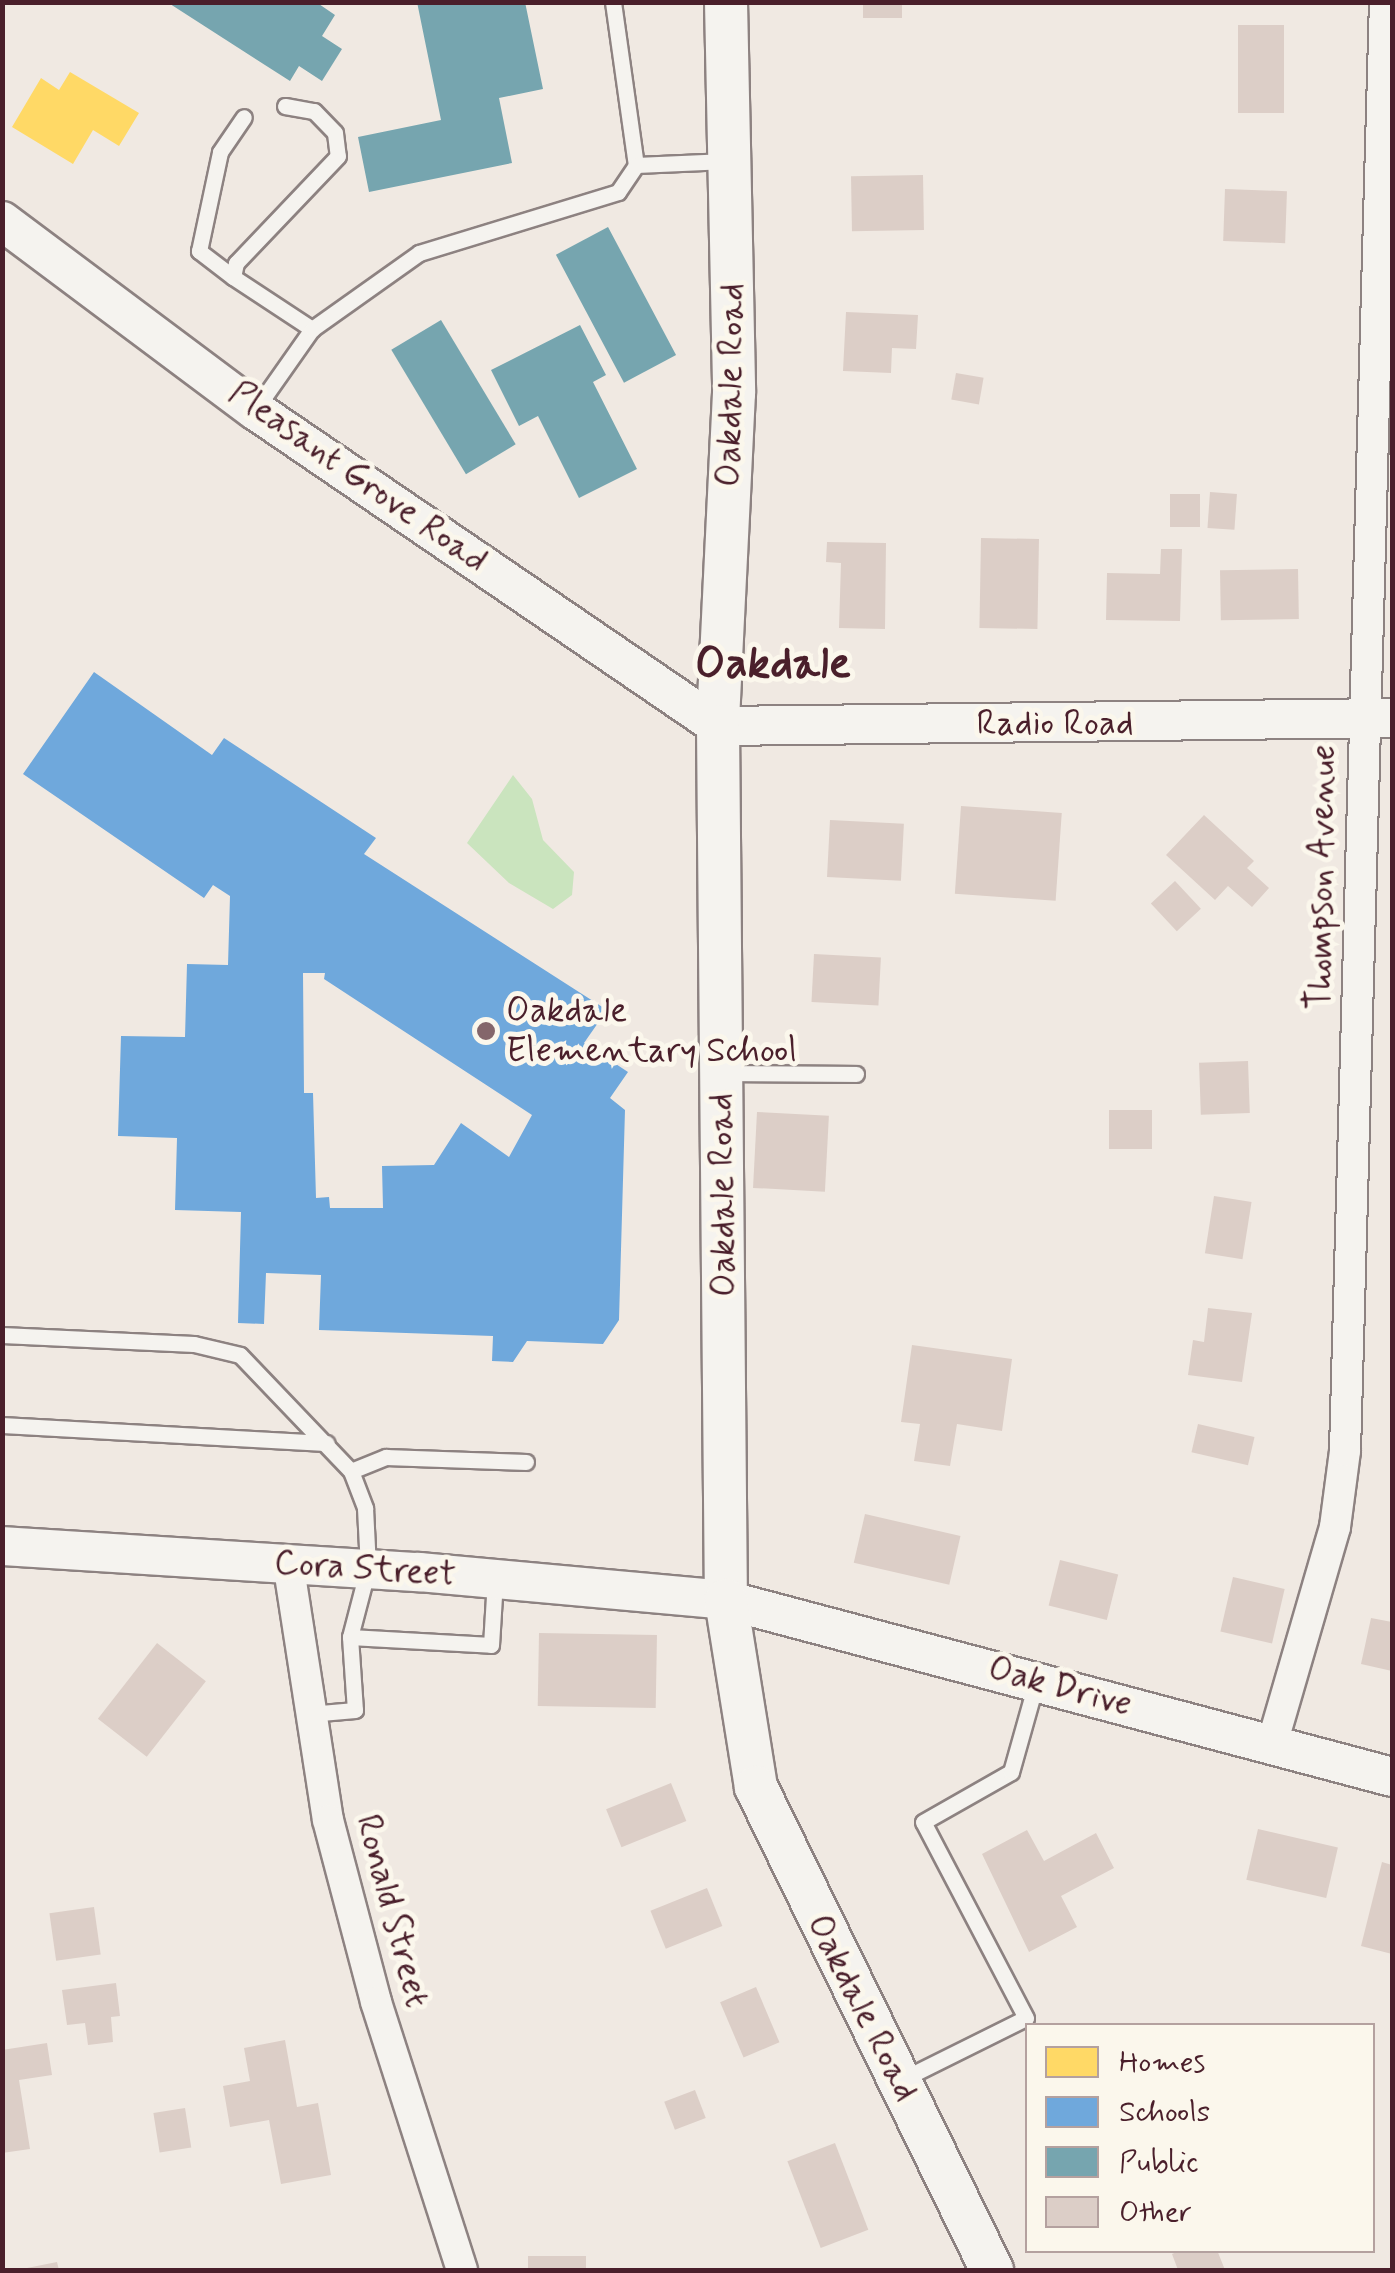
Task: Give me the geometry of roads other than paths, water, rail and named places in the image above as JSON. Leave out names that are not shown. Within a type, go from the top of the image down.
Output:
[{"type":"main road","name":"Oakdale Road","points":[[726,2],[734,161],[734,393],[718,726],[726,1600],[756,1787],[992,2270]]},
{"type":"street","name":"Thompson Avenue","points":[[1272,1744],[1335,1527],[1345,1451],[1378,718],[1385,2]]},
{"type":"street","name":"Pleasant Grove Road","points":[[2,221],[256,410],[718,726]]},
{"type":"street","name":"Radio Road","points":[[718,726],[1378,718]]},
{"type":"street","name":"Cora Street","points":[[2,1546],[288,1562],[726,1600]]},
{"type":"street","name":"Ronald Street","points":[[288,1562],[308,1714],[356,1930],[462,2270]]},
{"type":"street","name":"Oak Drive","points":[[726,1600],[1392,1777]]},
{"type":"lane","points":[[256,410],[312,329],[419,253],[618,192],[636,165],[613,2]]},
{"type":"lane","points":[[233,276],[236,263],[338,156],[335,133],[314,111],[285,106]]},
{"type":"lane","points":[[244,117],[220,152],[200,251],[312,329]]},
{"type":"lane","points":[[636,165],[734,161]]},
{"type":"lane","points":[[722,1073],[856,1074]]},
{"type":"lane","points":[[2,1335],[194,1344],[240,1355],[351,1471],[365,1508],[368,1568],[350,1636],[355,1710],[308,1714]]},
{"type":"lane","points":[[2,1426],[327,1443]]},
{"type":"lane","points":[[351,1471],[386,1457],[526,1462]]},
{"type":"lane","points":[[350,1636],[491,1645],[495,1578]]},
{"type":"lane","points":[[899,2081],[1026,2018],[923,1822],[1011,1772],[1037,1680]]},
{"type":"place","name":"Oakdale Elementary School","points":[[486,1031]]},
{"type":"district","name":"Oakdale","points":[[773,665]]}]
